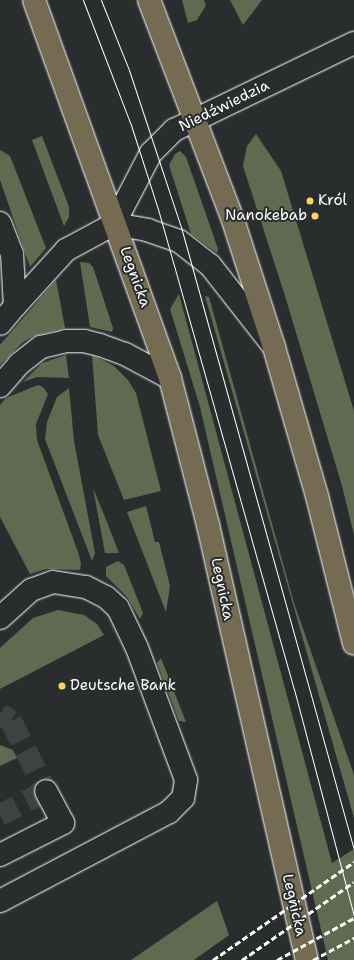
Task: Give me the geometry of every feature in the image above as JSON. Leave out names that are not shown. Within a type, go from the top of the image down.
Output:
[{"type":"main road","name":"Legnicka","points":[[34,0],[170,378],[208,525],[306,960]]},
{"type":"main road","name":"Legnicka","points":[[149,0],[196,118],[234,222],[274,347],[317,496],[354,643]]},
{"type":"street","name":"Niedźwiedzia","points":[[114,224],[152,153],[174,130],[196,118],[354,43]]},
{"type":"street","points":[[0,223],[12,254],[15,306]]},
{"type":"street","points":[[0,324],[66,250],[114,224]]},
{"type":"street","name":"Legnicka","points":[[114,224],[147,230],[179,241],[210,265],[274,347]]},
{"type":"street","points":[[0,386],[19,364],[41,347],[66,341],[84,340],[125,354],[170,378]]},
{"type":"street","points":[[0,618],[31,590],[53,582],[86,587],[106,597],[118,608],[137,648],[186,780],[183,798],[169,812],[0,901]]},
{"type":"street","points":[[0,855],[63,823],[46,791]]},
{"type":"green space","points":[[182,0],[204,0],[206,5],[197,20],[188,23]]},
{"type":"green space","points":[[230,0],[262,0],[243,25]]},
{"type":"green space","points":[[256,134],[281,171],[354,411],[354,535],[342,486],[285,296],[243,166],[247,146]]},
{"type":"green space","points":[[42,136],[69,207],[69,217],[64,226],[32,140]]},
{"type":"green space","points":[[0,150],[10,156],[46,248],[30,267],[0,180]]},
{"type":"green space","points":[[180,151],[186,157],[218,249],[217,253],[191,234],[169,165],[175,154]]},
{"type":"green space","points":[[80,262],[89,263],[93,267],[113,328],[112,332],[90,327]]},
{"type":"green space","points":[[56,280],[65,328],[34,336],[23,342],[0,365],[0,345]]},
{"type":"green space","points":[[179,294],[332,863],[354,849],[354,960],[328,960],[200,407],[170,309]]},
{"type":"green space","points":[[205,296],[209,297],[294,603],[354,775],[354,818]]},
{"type":"green space","points":[[66,355],[69,378],[37,377],[23,382],[42,363]]},
{"type":"green space","points":[[92,355],[114,366],[128,380],[136,393],[161,491],[124,500],[98,435]]},
{"type":"green space","points":[[38,385],[43,387],[48,394],[36,424],[37,440],[78,552],[81,563],[80,570],[46,569],[30,574],[0,517],[0,405],[6,398]]},
{"type":"green space","points":[[69,388],[74,441],[95,553],[92,561],[45,439],[47,422],[57,397]]},
{"type":"green space","points":[[93,488],[105,517],[119,553],[105,553]]},
{"type":"green space","points":[[146,506],[155,542],[159,542],[170,586],[166,612],[127,512]]},
{"type":"green space","points":[[118,561],[124,565],[143,613],[140,619],[127,597],[106,576],[106,567]]},
{"type":"green space","points":[[58,610],[84,615],[97,624],[104,635],[0,689],[0,648],[33,618]]},
{"type":"green space","points":[[161,658],[186,722],[179,721],[157,663]]},
{"type":"green space","points":[[0,745],[13,750],[17,758],[0,766]]},
{"type":"green space","points":[[217,901],[229,935],[194,960],[131,960]]},
{"type":"tunnel","points":[[0,714],[11,721],[46,791],[0,815]]},
{"type":"tram line","points":[[83,0],[131,125],[158,209],[294,689],[354,916]]},
{"type":"tram line","points":[[101,0],[129,70],[181,227],[354,850]]},
{"type":"railway","points":[[213,960],[354,862]]},
{"type":"railway","points":[[242,960],[354,882]]},
{"type":"railway","points":[[277,960],[354,918]]},
{"type":"railway","points":[[313,960],[354,938]]},
{"type":"place","name":"Król","points":[[310,201]]},
{"type":"place","name":"Nanokebab","points":[[315,216]]},
{"type":"place","name":"Deutsche Bank","points":[[62,686]]}]
